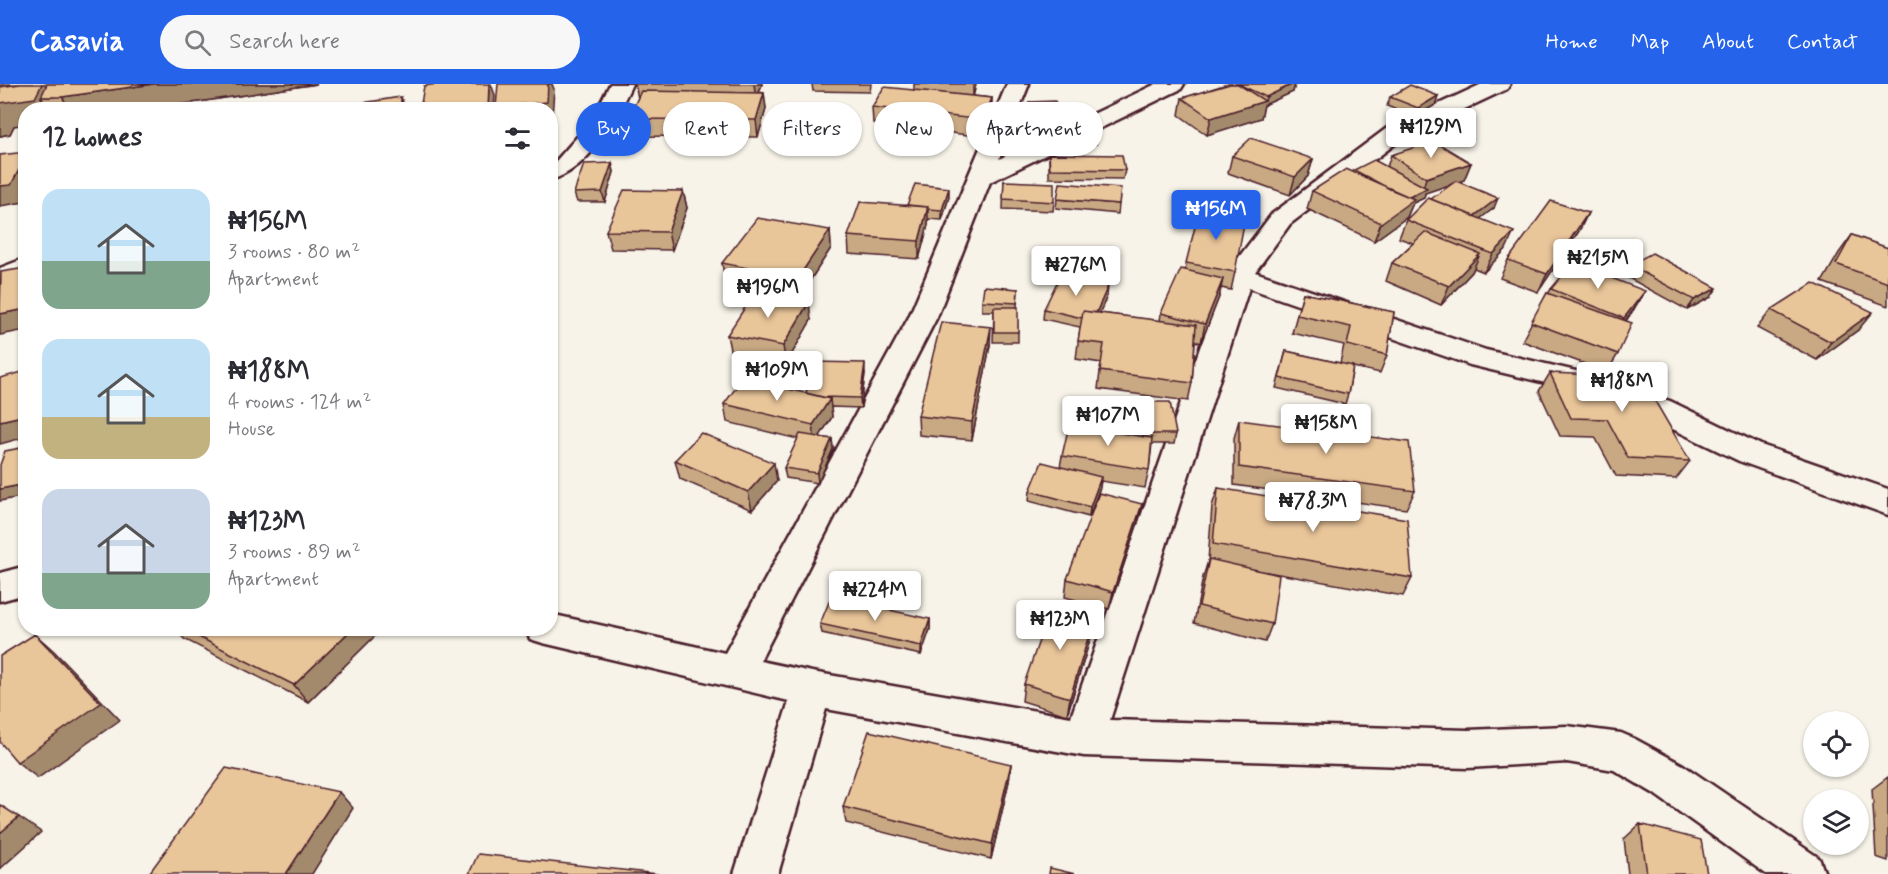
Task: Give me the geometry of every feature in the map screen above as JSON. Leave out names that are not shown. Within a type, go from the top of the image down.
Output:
[{"type":"street","points":[[558,169],[564,166],[602,123],[621,84]]},
{"type":"street","points":[[735,673],[923,317],[1018,84]]},
{"type":"street","points":[[979,178],[1173,84]]},
{"type":"street","points":[[1084,738],[1239,276],[1281,219],[1395,133],[1498,84]]},
{"type":"street","points":[[0,278],[18,270]]},
{"type":"street","points":[[1239,276],[1480,358],[1582,382],[1659,409],[1750,453],[1888,502]]},
{"type":"street","points":[[0,587],[18,582]]},
{"type":"street","points":[[558,632],[735,673],[1084,738],[1468,749],[1567,744],[1621,752],[1668,779],[1803,874]]},
{"type":"street","points":[[756,874],[812,688]]},
{"type":"building","points":[[42,84],[35,98],[0,103],[0,87]]},
{"type":"building","points":[[47,84],[153,84],[62,97],[41,97]]},
{"type":"building","points":[[489,84],[488,102],[421,102],[424,86]]},
{"type":"building","points":[[498,84],[548,84],[547,102],[496,102]]},
{"type":"building","points":[[1230,84],[1238,84],[1265,101],[1211,118],[1182,98]]},
{"type":"building","points":[[1238,84],[1293,84],[1266,97]]},
{"type":"building","points":[[1410,85],[1438,96],[1418,108],[1390,97]]},
{"type":"building","points":[[884,87],[992,98],[990,102],[966,102],[966,118],[954,117],[954,102],[875,102]]},
{"type":"building","points":[[641,91],[764,93],[756,120],[750,120],[750,102],[663,102],[663,119],[651,119],[651,102],[636,102]]},
{"type":"building","points":[[401,97],[401,102],[369,102]]},
{"type":"building","points":[[1251,138],[1313,159],[1295,177],[1232,156]]},
{"type":"building","points":[[1434,141],[1471,163],[1426,178],[1391,155]]},
{"type":"building","points":[[18,153],[18,171],[11,185],[0,186],[0,155]]},
{"type":"building","points":[[1103,155],[1122,155],[1125,170],[1050,169],[1049,156]]},
{"type":"building","points":[[1374,160],[1427,188],[1409,197],[1354,170]]},
{"type":"building","points":[[612,163],[602,192],[574,193],[584,164]]},
{"type":"building","points":[[1346,169],[1414,199],[1381,223],[1312,191]]},
{"type":"building","points":[[1004,181],[1054,183],[1054,202],[1003,199]]},
{"type":"building","points":[[1456,181],[1498,198],[1474,216],[1431,199]]},
{"type":"building","points":[[1060,183],[1121,188],[1119,204],[1057,199]]},
{"type":"building","points":[[915,184],[949,188],[942,210],[907,205]]},
{"type":"building","points":[[624,190],[683,191],[668,232],[606,231]]},
{"type":"building","points":[[1428,198],[1514,232],[1493,254],[1406,220]]},
{"type":"building","points":[[1551,201],[1588,213],[1547,274],[1508,260]]},
{"type":"building","points":[[860,202],[928,207],[919,241],[848,236]]},
{"type":"building","points":[[1199,211],[1245,218],[1235,272],[1186,263]]},
{"type":"building","points":[[757,218],[830,230],[798,278],[722,263]]},
{"type":"building","points":[[1425,232],[1480,254],[1449,286],[1392,263]]},
{"type":"building","points":[[1852,235],[1888,248],[1888,283],[1836,264]]},
{"type":"building","points":[[1652,253],[1717,288],[1694,300],[1629,265]]},
{"type":"building","points":[[1573,263],[1645,291],[1624,318],[1551,289]]},
{"type":"building","points":[[18,269],[18,311],[0,314],[1,272]]},
{"type":"building","points":[[1181,269],[1223,279],[1205,324],[1161,313]]},
{"type":"building","points":[[1060,276],[1108,286],[1096,313],[1083,311],[1082,318],[1044,309]]},
{"type":"building","points":[[1813,283],[1873,312],[1831,342],[1771,310]]},
{"type":"building","points":[[984,286],[1018,289],[1017,303],[982,301]]},
{"type":"building","points":[[755,292],[809,302],[783,346],[727,335]]},
{"type":"building","points":[[1303,293],[1394,312],[1387,355],[1347,345],[1351,327],[1297,315]]},
{"type":"building","points":[[1547,293],[1632,323],[1618,354],[1531,322]]},
{"type":"building","points":[[994,307],[1018,307],[1018,332],[994,332]]},
{"type":"building","points":[[1083,311],[1196,325],[1192,383],[1100,371],[1104,344],[1078,341]]},
{"type":"building","points":[[941,322],[991,327],[972,422],[918,416]]},
{"type":"building","points":[[1286,351],[1353,366],[1348,394],[1279,378]]},
{"type":"building","points":[[813,362],[865,363],[860,398],[823,397],[806,393]]},
{"type":"building","points":[[18,373],[18,417],[0,421],[0,378]]},
{"type":"building","points":[[1550,373],[1641,377],[1690,461],[1628,458],[1607,419],[1571,418]]},
{"type":"building","points":[[743,378],[830,399],[813,425],[724,404]]},
{"type":"building","points":[[1141,402],[1170,402],[1176,434],[1146,434]]},
{"type":"building","points":[[1239,420],[1409,442],[1415,491],[1239,467]]},
{"type":"building","points":[[1069,425],[1152,438],[1149,470],[1062,456]]},
{"type":"building","points":[[701,433],[774,463],[748,492],[675,460]]},
{"type":"building","points":[[800,434],[832,439],[817,473],[784,468]]},
{"type":"building","points":[[18,449],[18,486],[0,489],[0,465],[5,451]]},
{"type":"building","points":[[1042,462],[1101,477],[1090,507],[1030,491]]},
{"type":"building","points":[[1218,488],[1407,519],[1412,578],[1213,544]]},
{"type":"building","points":[[1099,493],[1142,504],[1113,592],[1067,579]]},
{"type":"building","points":[[1209,559],[1279,575],[1272,624],[1199,606]]},
{"type":"building","points":[[831,597],[930,619],[921,646],[820,624]]},
{"type":"building","points":[[1052,603],[1095,615],[1070,698],[1024,684]]},
{"type":"building","points":[[32,636],[37,636],[101,703],[17,762],[0,742],[0,656]]},
{"type":"building","points":[[197,636],[345,636],[294,685]]},
{"type":"building","points":[[869,731],[1011,764],[992,844],[843,807]]},
{"type":"building","points":[[226,768],[339,792],[286,874],[161,874],[150,872]]},
{"type":"building","points":[[0,805],[19,817],[0,833]]},
{"type":"building","points":[[1640,824],[1701,840],[1707,874],[1647,874]]},
{"type":"building","points":[[478,854],[658,874],[469,874]]},
{"type":"building","points":[[1050,868],[1075,874],[1049,874]]}]
